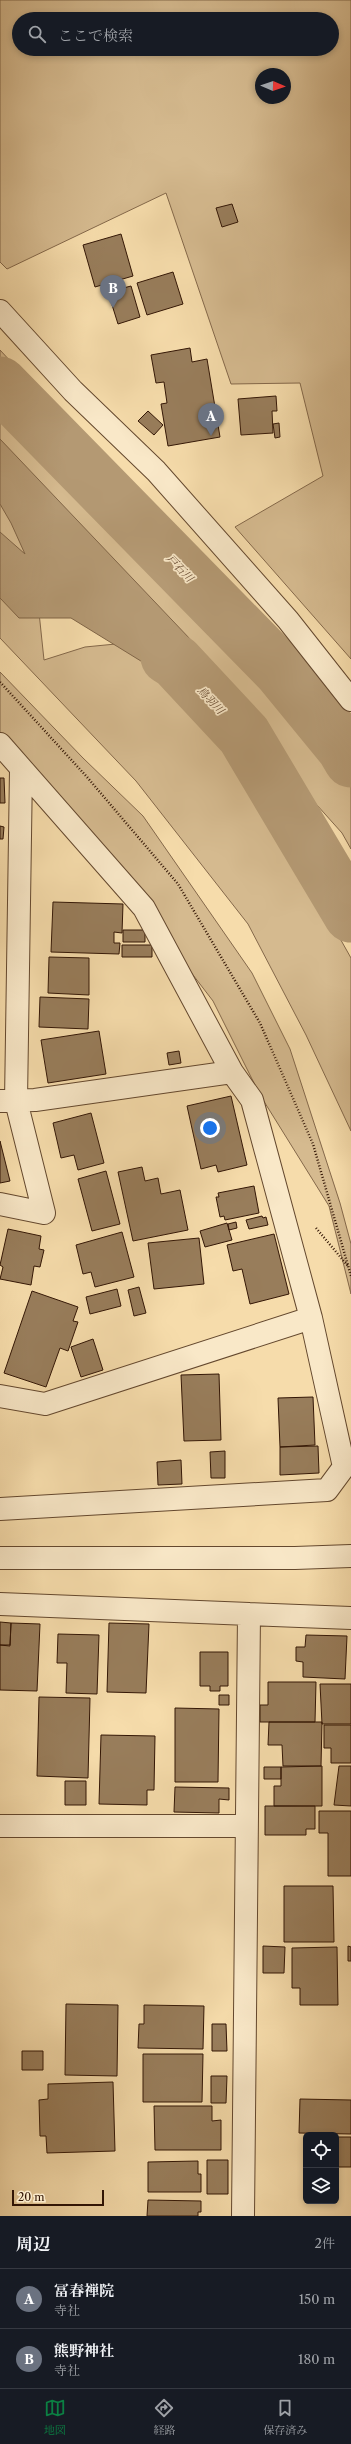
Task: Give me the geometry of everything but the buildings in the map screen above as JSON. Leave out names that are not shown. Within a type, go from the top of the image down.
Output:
[{"type":"street","points":[[0,312],[72,391],[156,471],[288,620],[351,700]]},
{"type":"street","points":[[0,744],[21,770],[144,908],[232,1072],[252,1100],[311,1318],[344,1467],[328,1490],[0,1509]]},
{"type":"street","points":[[0,1204],[44,1213],[8,1101],[21,770]]},
{"type":"street","points":[[8,1101],[232,1072]]},
{"type":"street","points":[[0,1396],[45,1404],[311,1318]]},
{"type":"street","points":[[0,1558],[295,1558],[351,1556]]},
{"type":"street","points":[[0,1604],[351,1618]]},
{"type":"street","points":[[243,2216],[249,1614]]},
{"type":"street","points":[[0,1826],[246,1826]]},
{"type":"shaded area","points":[[0,0],[351,0],[351,659],[235,527],[323,476],[300,383],[231,384],[166,193],[7,269],[0,262]]},
{"type":"shaded area","points":[[0,350],[253,622],[351,742],[351,849],[342,833],[0,451]]},
{"type":"shaded area","points":[[0,477],[30,527],[44,660],[85,647],[136,642],[200,713],[247,773],[351,958],[351,1131],[306,1035],[248,924],[136,781],[0,638]]},
{"type":"shaded area","points":[[0,672],[83,758],[143,816],[252,973],[290,1049],[340,1203],[351,1244],[351,1294],[329,1206],[260,1095],[213,1001],[48,786],[0,737]]},
{"type":"water","points":[[0,439],[191,640],[227,714],[71,618],[19,618],[0,598],[0,532],[25,554],[11,523],[0,504]]},
{"type":"waterway","name":"戸石川","points":[[0,384],[281,671],[344,748],[351,760]]},
{"type":"waterway","name":"鳥羽川","points":[[168,657],[176,662],[244,735],[351,915]]},
{"type":"place","name":"熊野神社","points":[[113,308]]},
{"type":"place","name":"冨春禅院","points":[[211,436]]}]
